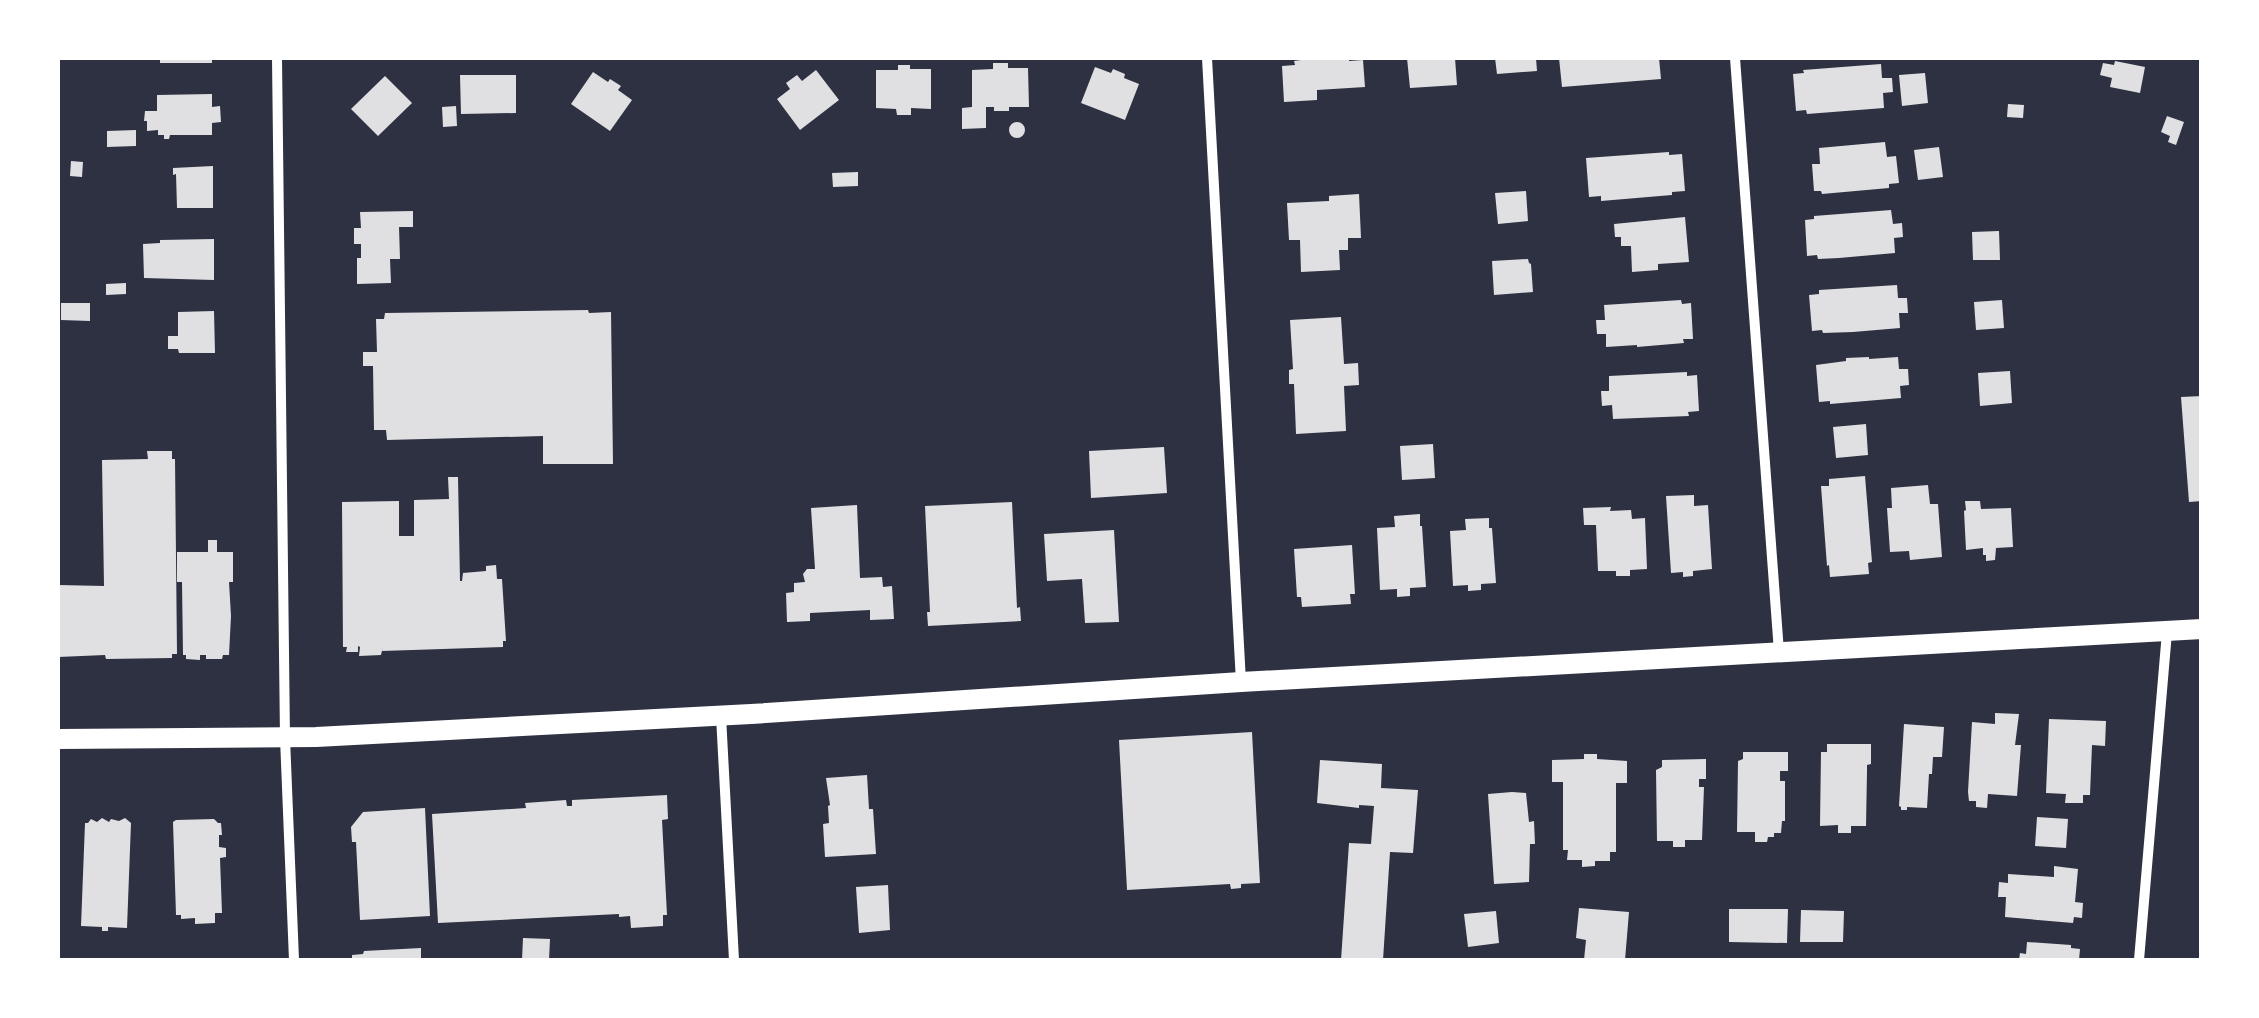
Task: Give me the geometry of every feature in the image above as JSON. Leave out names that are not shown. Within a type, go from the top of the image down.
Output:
[{"type":"main road","points":[[58,739],[285,738],[2202,629]]},
{"type":"street","points":[[277,58],[285,738],[294,960]]},
{"type":"street","points":[[1206,58],[1241,682]]},
{"type":"street","points":[[1736,58],[1779,652]]},
{"type":"street","points":[[2139,960],[2167,631]]},
{"type":"street","points":[[720,715],[734,960]]},
{"type":"building","points":[[160,58],[212,58],[212,63],[160,63]]},
{"type":"building","points":[[1407,58],[1455,58],[1457,85],[1410,88]]},
{"type":"building","points":[[1495,58],[1536,58],[1537,71],[1497,74]]},
{"type":"building","points":[[1559,58],[1659,58],[1661,79],[1562,87]]},
{"type":"building","points":[[1363,60],[1365,87],[1317,90],[1317,100],[1284,102],[1282,66],[1295,65],[1294,61]]},
{"type":"building","points":[[2115,61],[2145,67],[2140,93],[2110,87],[2112,78],[2100,75],[2103,63],[2114,65]]},
{"type":"building","points":[[993,63],[1028,68],[1029,107],[994,111],[994,107],[986,107],[986,128],[962,129],[962,108],[972,107],[972,70],[993,69]]},
{"type":"building","points":[[1881,64],[1882,78],[1892,78],[1893,92],[1883,93],[1884,108],[1807,114],[1806,110],[1796,111],[1793,74]]},
{"type":"building","points":[[898,65],[931,69],[931,109],[911,108],[911,115],[897,115],[896,109],[876,108],[876,70],[898,70]]},
{"type":"building","points":[[1095,67],[1111,73],[1113,69],[1139,84],[1125,120],[1081,103]]},
{"type":"building","points":[[816,70],[839,100],[800,130],[777,99],[790,89],[786,83],[797,75],[802,81]]},
{"type":"building","points":[[593,72],[621,86],[618,90],[632,100],[610,131],[571,104]]},
{"type":"building","points":[[1925,73],[1928,103],[1902,106],[1899,75]]},
{"type":"building","points":[[460,75],[516,75],[516,113],[461,114]]},
{"type":"building","points":[[385,76],[412,103],[378,136],[351,109]]},
{"type":"building","points":[[212,94],[212,107],[220,106],[221,122],[212,123],[212,135],[170,135],[164,139],[158,130],[147,131],[145,111],[157,111],[157,95]]},
{"type":"building","points":[[2008,104],[2024,105],[2023,118],[2007,117]]},
{"type":"building","points":[[456,106],[457,126],[443,127],[442,107]]},
{"type":"building","points":[[2167,116],[2184,122],[2176,145],[2161,132]]},
{"type":"building","points":[[1017,122],[1025,130],[1017,138],[1009,130]]},
{"type":"building","points":[[136,130],[136,146],[107,147],[107,131]]},
{"type":"building","points":[[1885,142],[1887,157],[1896,156],[1899,183],[1889,184],[1889,188],[1822,194],[1814,191],[1812,164],[1820,164],[1819,148]]},
{"type":"building","points":[[1939,147],[1943,177],[1918,180],[1914,150]]},
{"type":"building","points":[[1682,154],[1685,191],[1601,201],[1601,196],[1589,197],[1586,158]]},
{"type":"building","points":[[71,161],[83,162],[82,177],[70,176]]},
{"type":"building","points":[[213,166],[213,208],[177,208],[173,168]]},
{"type":"building","points":[[858,172],[858,186],[833,187],[832,173]]},
{"type":"building","points":[[1526,191],[1528,221],[1498,224],[1495,193]]},
{"type":"building","points":[[1359,194],[1361,238],[1348,238],[1348,250],[1339,250],[1340,270],[1301,272],[1300,240],[1289,240],[1287,203],[1329,201],[1329,196]]},
{"type":"building","points":[[1891,210],[1893,224],[1902,223],[1903,237],[1894,238],[1895,253],[1818,259],[1817,255],[1807,256],[1805,220]]},
{"type":"building","points":[[413,211],[413,227],[399,227],[400,259],[390,259],[391,283],[357,284],[361,244],[354,244],[354,228],[361,228],[360,212]]},
{"type":"building","points":[[1685,217],[1689,262],[1658,264],[1658,270],[1632,272],[1631,246],[1621,246],[1614,224]]},
{"type":"building","points":[[1999,231],[2000,260],[1973,260],[1972,232]]},
{"type":"building","points":[[214,239],[214,280],[144,278],[143,244]]},
{"type":"building","points":[[1528,259],[1533,292],[1494,295],[1492,261]]},
{"type":"building","points":[[126,283],[126,294],[106,295],[106,284]]},
{"type":"building","points":[[1897,285],[1898,298],[1907,298],[1908,313],[1899,313],[1900,328],[1812,331],[1809,295],[1819,294],[1819,290]]},
{"type":"building","points":[[1681,300],[1682,304],[1691,303],[1693,339],[1683,339],[1684,343],[1606,347],[1606,334],[1597,334],[1596,320],[1605,320],[1604,305]]},
{"type":"building","points":[[2002,300],[2004,328],[1976,330],[1974,302]]},
{"type":"building","points":[[61,303],[90,303],[90,321],[61,320]]},
{"type":"building","points":[[214,311],[215,353],[179,353],[178,349],[168,349],[168,336],[178,336],[178,312]]},
{"type":"building","points":[[611,312],[613,464],[543,464],[543,436],[387,440],[386,430],[374,430],[373,366],[363,366],[363,352],[377,352],[376,319],[384,319],[385,313]]},
{"type":"building","points":[[1341,317],[1344,364],[1358,363],[1359,385],[1344,386],[1346,431],[1296,434],[1294,384],[1289,384],[1289,370],[1293,369],[1290,320]]},
{"type":"building","points":[[1898,357],[1899,369],[1908,369],[1909,385],[1900,386],[1901,398],[1819,402],[1816,365]]},
{"type":"building","points":[[2010,371],[2012,403],[1980,406],[1978,373]]},
{"type":"building","points":[[1687,372],[1687,376],[1697,375],[1699,411],[1688,412],[1689,416],[1613,419],[1612,405],[1602,406],[1601,391],[1609,391],[1609,376]]},
{"type":"building","points":[[2202,396],[2202,501],[2189,502],[2181,397]]},
{"type":"building","points":[[1866,424],[1868,455],[1836,458],[1833,427]]},
{"type":"building","points":[[1433,444],[1435,478],[1402,480],[1400,446]]},
{"type":"building","points":[[1164,447],[1167,493],[1091,498],[1089,451]]},
{"type":"building","points":[[147,451],[172,451],[175,459],[177,654],[172,654],[172,658],[58,657],[58,585],[104,586],[102,460],[148,459]]},
{"type":"building","points":[[1865,476],[1872,562],[1868,563],[1869,574],[1830,577],[1821,486],[1829,486],[1829,479]]},
{"type":"building","points":[[448,477],[458,477],[460,581],[463,573],[486,571],[486,566],[496,565],[497,579],[502,579],[506,641],[503,647],[382,651],[383,646],[381,655],[359,656],[358,646],[358,652],[346,652],[342,502],[399,501],[399,536],[414,536],[414,500],[449,499]]},
{"type":"building","points":[[1928,485],[1930,504],[1938,504],[1942,557],[1910,560],[1909,551],[1890,552],[1887,508],[1892,508],[1891,488]]},
{"type":"building","points":[[1694,495],[1694,506],[1708,505],[1712,569],[1693,571],[1693,576],[1683,577],[1683,572],[1671,573],[1666,496]]},
{"type":"building","points":[[1965,501],[1980,501],[1981,509],[2011,508],[2013,547],[1996,548],[1995,560],[1986,561],[1983,548],[1966,550]]},
{"type":"building","points":[[1012,502],[1017,608],[1020,607],[1021,621],[928,626],[925,506]]},
{"type":"building","points":[[857,505],[860,578],[882,577],[883,587],[892,586],[894,619],[870,620],[870,610],[810,613],[810,621],[787,622],[786,593],[794,592],[794,583],[805,582],[803,574],[807,569],[815,569],[811,508]]},
{"type":"building","points":[[1611,507],[1610,511],[1631,510],[1632,519],[1645,518],[1647,569],[1630,570],[1630,576],[1598,571],[1596,525],[1584,525],[1583,508]]},
{"type":"building","points":[[1420,514],[1426,587],[1410,588],[1410,596],[1397,597],[1397,589],[1380,590],[1377,528],[1395,527],[1394,516]]},
{"type":"building","points":[[1489,518],[1496,583],[1481,584],[1481,590],[1468,591],[1468,585],[1453,586],[1450,531],[1466,530],[1465,519]]},
{"type":"building","points":[[1114,530],[1119,622],[1085,623],[1082,579],[1047,581],[1044,534]]},
{"type":"building","points":[[208,540],[217,540],[217,552],[233,552],[229,655],[222,659],[200,655],[200,660],[186,659],[177,552],[208,552]]},
{"type":"building","points":[[1352,545],[1355,594],[1350,594],[1351,604],[1302,607],[1301,597],[1297,597],[1294,549]]},
{"type":"building","points":[[1995,713],[2019,714],[2015,745],[2021,745],[2017,796],[1988,794],[1987,808],[1976,807],[1976,801],[1969,801],[1968,792],[1972,722],[1995,724]]},
{"type":"building","points":[[2049,719],[2106,721],[2105,746],[2092,745],[2090,795],[2083,795],[2083,803],[2065,803],[2066,794],[2046,793]]},
{"type":"building","points":[[1904,724],[1944,727],[1942,757],[1933,757],[1929,774],[1927,808],[1901,810],[1899,806]]},
{"type":"building","points":[[1252,732],[1260,883],[1231,889],[1230,884],[1127,890],[1119,740]]},
{"type":"building","points":[[1827,744],[1871,744],[1866,826],[1851,826],[1851,833],[1838,833],[1838,825],[1820,826],[1821,752],[1827,752]]},
{"type":"building","points":[[1743,752],[1788,752],[1788,771],[1780,771],[1780,781],[1785,781],[1785,821],[1781,833],[1774,833],[1767,842],[1755,842],[1755,832],[1737,832],[1738,761],[1743,759]]},
{"type":"building","points":[[1584,754],[1627,761],[1627,783],[1616,783],[1616,852],[1610,852],[1610,861],[1595,861],[1595,866],[1582,867],[1582,860],[1567,860],[1568,850],[1563,850],[1563,782],[1552,782],[1552,760],[1584,759]]},
{"type":"building","points":[[1706,759],[1706,779],[1699,779],[1699,787],[1704,787],[1702,840],[1685,840],[1685,847],[1673,847],[1673,841],[1657,841],[1656,770],[1662,767],[1662,760]]},
{"type":"building","points":[[1320,760],[1382,764],[1381,788],[1418,790],[1413,853],[1390,852],[1383,960],[1341,960],[1349,843],[1371,844],[1374,806],[1317,803]]},
{"type":"building","points":[[867,775],[876,854],[825,857],[823,824],[829,823],[830,805],[826,778]]},
{"type":"building","points":[[1526,793],[1529,822],[1534,821],[1529,882],[1494,884],[1488,794]]},
{"type":"building","points":[[667,795],[668,819],[662,820],[667,915],[663,915],[663,926],[631,928],[630,916],[619,914],[438,923],[432,814],[526,808],[525,803],[566,800],[567,806],[572,806],[572,800]]},
{"type":"building","points":[[425,808],[430,916],[360,920],[356,842],[352,842],[351,827],[363,812]]},
{"type":"building","points":[[2037,817],[2068,819],[2066,848],[2035,846]]},
{"type":"building","points":[[102,818],[109,822],[125,818],[131,823],[127,928],[108,927],[108,931],[81,926],[85,823]]},
{"type":"building","points":[[214,819],[221,823],[219,847],[226,848],[226,857],[220,858],[222,913],[215,913],[215,923],[195,924],[195,918],[181,919],[181,915],[176,915],[173,822]]},
{"type":"building","points":[[2054,866],[2078,869],[2075,902],[2083,903],[2082,918],[2074,917],[2073,923],[2005,917],[2006,897],[1998,897],[1999,882],[2008,883],[2008,874],[2054,877]]},
{"type":"building","points":[[888,885],[890,930],[859,933],[856,887]]},
{"type":"building","points":[[1579,908],[1629,912],[1625,960],[1584,960],[1586,940],[1576,938]]},
{"type":"building","points":[[1729,909],[1788,909],[1787,943],[1729,942]]},
{"type":"building","points":[[1801,910],[1844,911],[1843,942],[1800,942]]},
{"type":"building","points":[[1496,911],[1499,943],[1468,947],[1464,914]]},
{"type":"building","points":[[523,938],[550,939],[549,960],[522,960]]},
{"type":"building","points":[[2027,942],[2071,945],[2080,949],[2079,960],[2019,960],[2020,953],[2026,954]]},
{"type":"building","points":[[421,948],[421,960],[352,960],[352,955],[364,951]]}]
